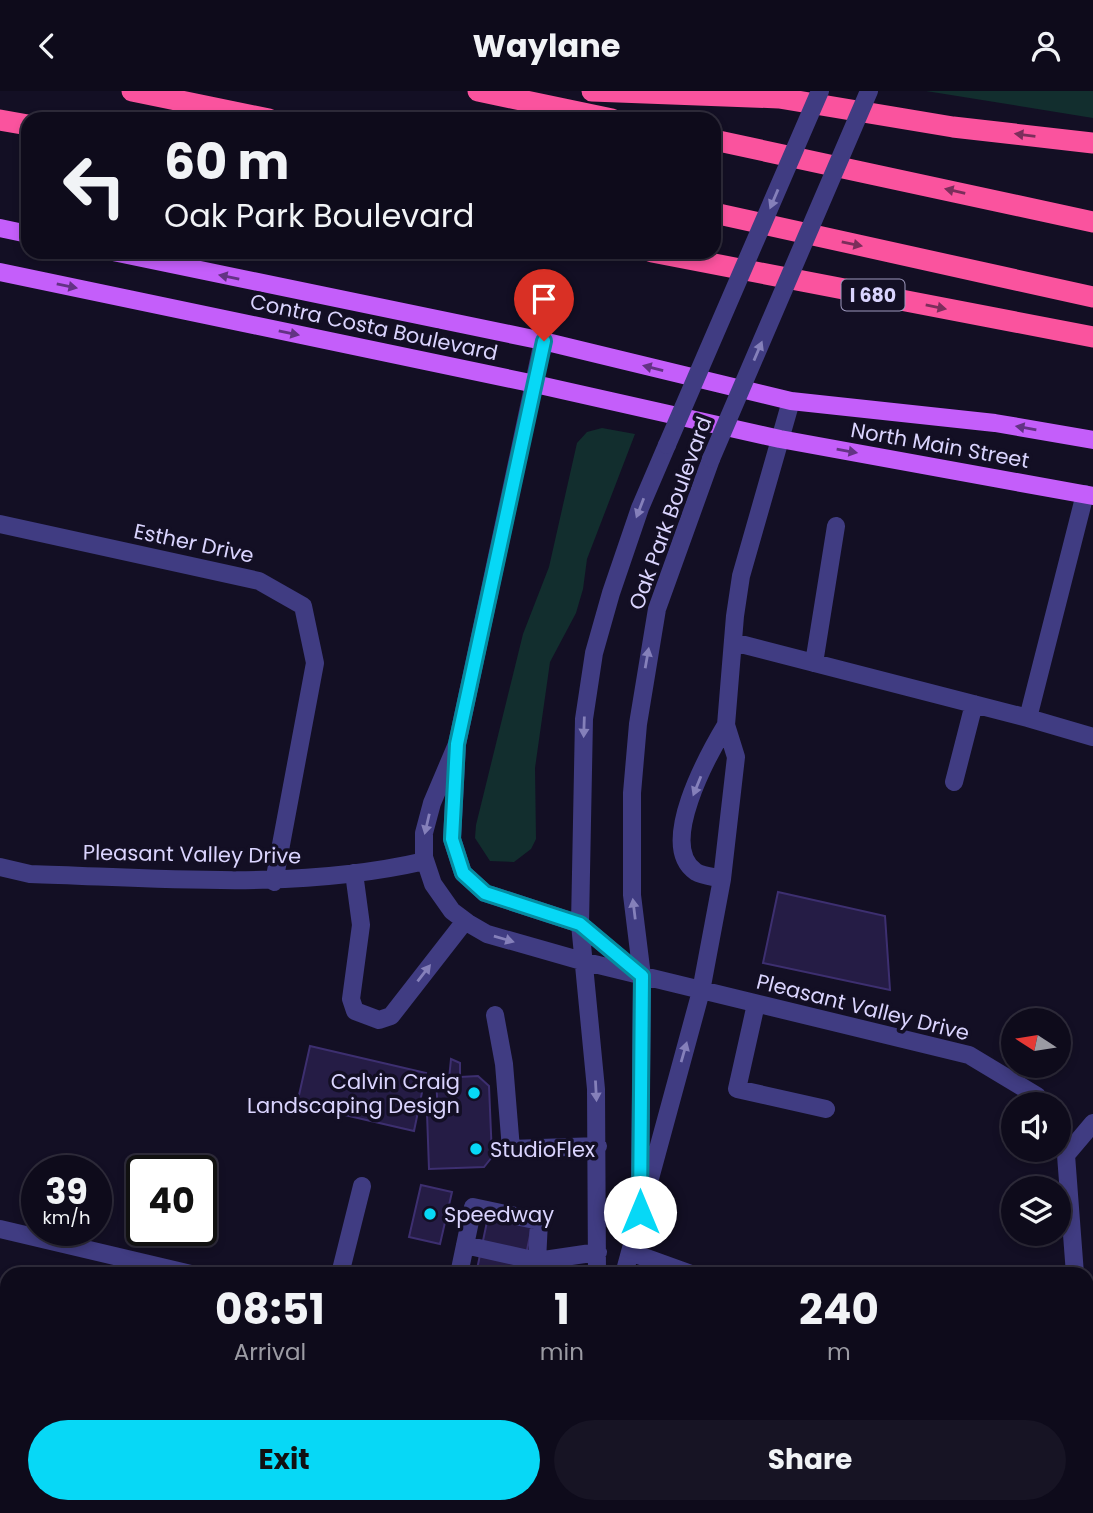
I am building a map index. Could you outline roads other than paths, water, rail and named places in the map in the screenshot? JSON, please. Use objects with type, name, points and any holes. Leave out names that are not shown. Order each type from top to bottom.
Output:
[{"type":"highway","points":[[132,91],[235,112]]},
{"type":"highway","points":[[478,91],[578,112]]},
{"type":"highway","points":[[592,91],[779,98],[953,127],[1093,143]]},
{"type":"highway","points":[[0,120],[21,124]]},
{"type":"highway","points":[[721,142],[1093,222]]},
{"type":"highway","name":"I 680","points":[[721,215],[1093,297]]},
{"type":"highway","name":"I 680","points":[[688,259],[1093,337]]},
{"type":"main road","points":[[0,228],[21,232]]},
{"type":"main road","name":"Contra Costa Boulevard","points":[[147,259],[544,341],[790,401]]},
{"type":"main road","name":"Contra Costa Boulevard","points":[[0,272],[535,384],[780,439]]},
{"type":"main road","name":"North Main Street","points":[[790,401],[995,423],[1093,440]]},
{"type":"main road","name":"North Main Street","points":[[780,439],[1089,495]]},
{"type":"street","name":"Oak Park Boulevard","points":[[597,1267],[596,1089],[580,924],[584,719],[594,653],[640,508],[820,91]]},
{"type":"street","name":"Oak Park Boulevard","points":[[640,1212],[642,976],[632,895],[632,793],[646,660],[657,608],[711,459],[869,91]]},
{"type":"street","points":[[544,341],[457,744],[452,839],[463,873],[485,893],[580,924],[642,976]]},
{"type":"street","name":"Oak Park Boulevard","points":[[626,1267],[701,991],[722,879],[736,757],[726,725],[741,576],[790,401]]},
{"type":"street","points":[[1028,718],[1089,495]]},
{"type":"street","name":"Esther Drive","points":[[0,524],[259,581],[303,606],[315,663],[274,882]]},
{"type":"street","points":[[814,663],[836,526]]},
{"type":"street","points":[[733,642],[1093,737]]},
{"type":"street","points":[[954,782],[974,704]]},
{"type":"street","name":"Oak Park Boulevard","points":[[722,879],[697,873],[685,860],[680,844],[681,827],[712,749],[726,725]]},
{"type":"street","points":[[457,744],[432,803],[424,833],[425,861],[433,884],[452,911],[487,934],[701,991]]},
{"type":"street","name":"Pleasant Valley Drive","points":[[0,867],[30,874],[274,882],[354,873],[425,861]]},
{"type":"street","points":[[354,873],[361,925],[351,999],[355,1011],[379,1020],[391,1016],[465,921]]},
{"type":"street","name":"Pleasant Valley Drive","points":[[701,991],[969,1055],[1030,1092]]},
{"type":"street","points":[[756,1005],[737,1089],[825,1109]]},
{"type":"street","points":[[495,1015],[504,1064],[511,1149],[598,1146]]},
{"type":"street","points":[[1071,1140],[1093,1123]]},
{"type":"street","points":[[1064,1162],[1074,1267]]},
{"type":"street","points":[[342,1267],[362,1186]]},
{"type":"street","points":[[460,1267],[473,1207],[538,1221],[535,1267]]},
{"type":"street","points":[[0,1229],[161,1267]]},
{"type":"street","points":[[465,1245],[532,1267]]},
{"type":"street","points":[[539,1267],[598,1252]]},
{"type":"street","points":[[630,1252],[672,1267]]},
{"type":"place","name":"Calvin Craig Landscaping Design","points":[[474,1093]]},
{"type":"place","name":"StudioFlex","points":[[476,1149]]},
{"type":"place","name":"Speedway","points":[[430,1214]]}]
